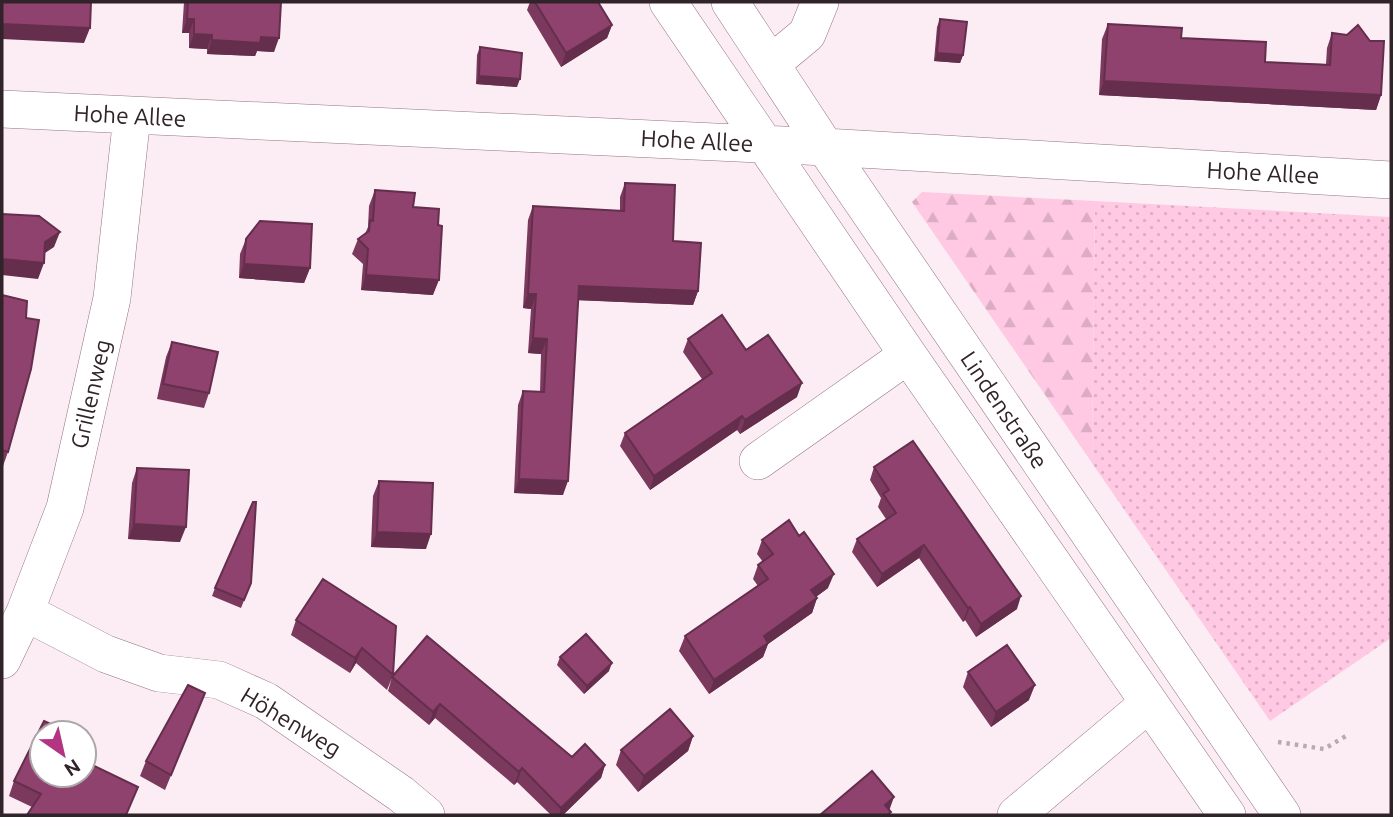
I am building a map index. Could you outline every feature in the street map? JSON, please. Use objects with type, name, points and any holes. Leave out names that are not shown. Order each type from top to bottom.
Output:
[{"type":"street","name":"Lindenstraße","points":[[668,2],[908,355],[1227,815]]},
{"type":"street","name":"Lindenstraße","points":[[730,2],[825,147],[1282,815]]},
{"type":"street","points":[[772,63],[807,34],[820,2]]},
{"type":"street","name":"Hohe Allee","points":[[2,109],[825,147],[1391,180]]},
{"type":"street","name":"Grillenweg","points":[[2,660],[26,612],[65,508],[113,298],[132,116]]},
{"type":"street","points":[[758,461],[908,355]]},
{"type":"street","name":"Höhenweg","points":[[26,612],[106,654],[159,673],[219,680],[266,701],[401,794],[426,815]]},
{"type":"street","points":[[1124,669],[1162,641]]},
{"type":"street","points":[[1016,815],[1148,704]]},
{"type":"path","points":[[1278,742],[1324,748],[1346,736]]},
{"type":"green space","points":[[922,192],[1095,201],[1092,463],[912,202]]},
{"type":"green space","points":[[1095,201],[1391,217],[1391,638],[1270,721],[1092,463]]},
{"type":"building","points":[[2,2],[91,2],[90,28],[2,24]]},
{"type":"building","points":[[188,2],[281,2],[279,38],[261,37],[260,43],[212,40],[212,35],[194,34],[194,19],[187,19]]},
{"type":"building","points":[[535,2],[598,2],[612,25],[566,53]]},
{"type":"building","points":[[940,19],[967,22],[963,55],[937,53]]},
{"type":"building","points":[[1108,24],[1182,28],[1181,38],[1266,42],[1265,62],[1330,65],[1332,33],[1347,35],[1358,25],[1370,41],[1384,41],[1381,95],[1104,81]]},
{"type":"building","points":[[480,47],[522,53],[520,79],[479,76]]},
{"type":"building","points":[[625,183],[675,185],[673,241],[701,243],[698,291],[579,286],[568,481],[519,479],[523,391],[544,392],[547,339],[533,338],[536,294],[528,294],[533,206],[624,211]]},
{"type":"building","points":[[375,190],[415,193],[413,207],[439,209],[438,225],[442,226],[439,280],[366,275],[368,249],[358,239],[369,231],[370,220],[373,221]]},
{"type":"building","points":[[2,214],[39,216],[60,232],[45,242],[44,263],[2,259]]},
{"type":"building","points":[[260,221],[312,224],[310,268],[244,264],[246,239]]},
{"type":"building","points":[[2,295],[27,301],[26,318],[39,320],[31,369],[8,452],[2,450]]},
{"type":"building","points":[[722,315],[746,350],[768,335],[802,383],[745,420],[742,416],[654,476],[625,433],[712,373],[688,339]]},
{"type":"building","points":[[172,342],[218,352],[209,393],[163,384]]},
{"type":"building","points":[[913,441],[1021,596],[981,624],[924,545],[882,574],[857,539],[896,513],[883,494],[889,490],[874,467]]},
{"type":"building","points":[[137,468],[189,470],[186,527],[134,524]]},
{"type":"building","points":[[379,481],[433,483],[431,534],[377,532]]},
{"type":"building","points":[[253,502],[256,502],[251,583],[244,600],[215,588]]},
{"type":"building","points":[[789,520],[799,536],[804,532],[834,574],[811,590],[817,598],[764,636],[768,643],[714,680],[685,636],[768,579],[758,565],[773,554],[762,540]]},
{"type":"building","points":[[323,579],[396,626],[393,675],[362,648],[355,658],[296,620]]},
{"type":"building","points":[[586,634],[612,663],[587,686],[560,657]]},
{"type":"building","points":[[427,636],[572,757],[585,744],[605,765],[561,808],[522,768],[519,772],[440,704],[433,712],[392,677]]},
{"type":"building","points":[[1007,645],[1035,685],[996,712],[968,672]]},
{"type":"building","points":[[188,685],[205,693],[171,775],[146,761]]},
{"type":"building","points":[[670,709],[693,736],[644,776],[621,750]]},
{"type":"building","points":[[28,753],[28,788],[14,781]]},
{"type":"building","points":[[98,768],[138,787],[126,815],[27,815],[41,794],[31,789],[98,789]]},
{"type":"building","points":[[872,771],[894,797],[885,805],[891,812],[887,815],[820,815]]}]
